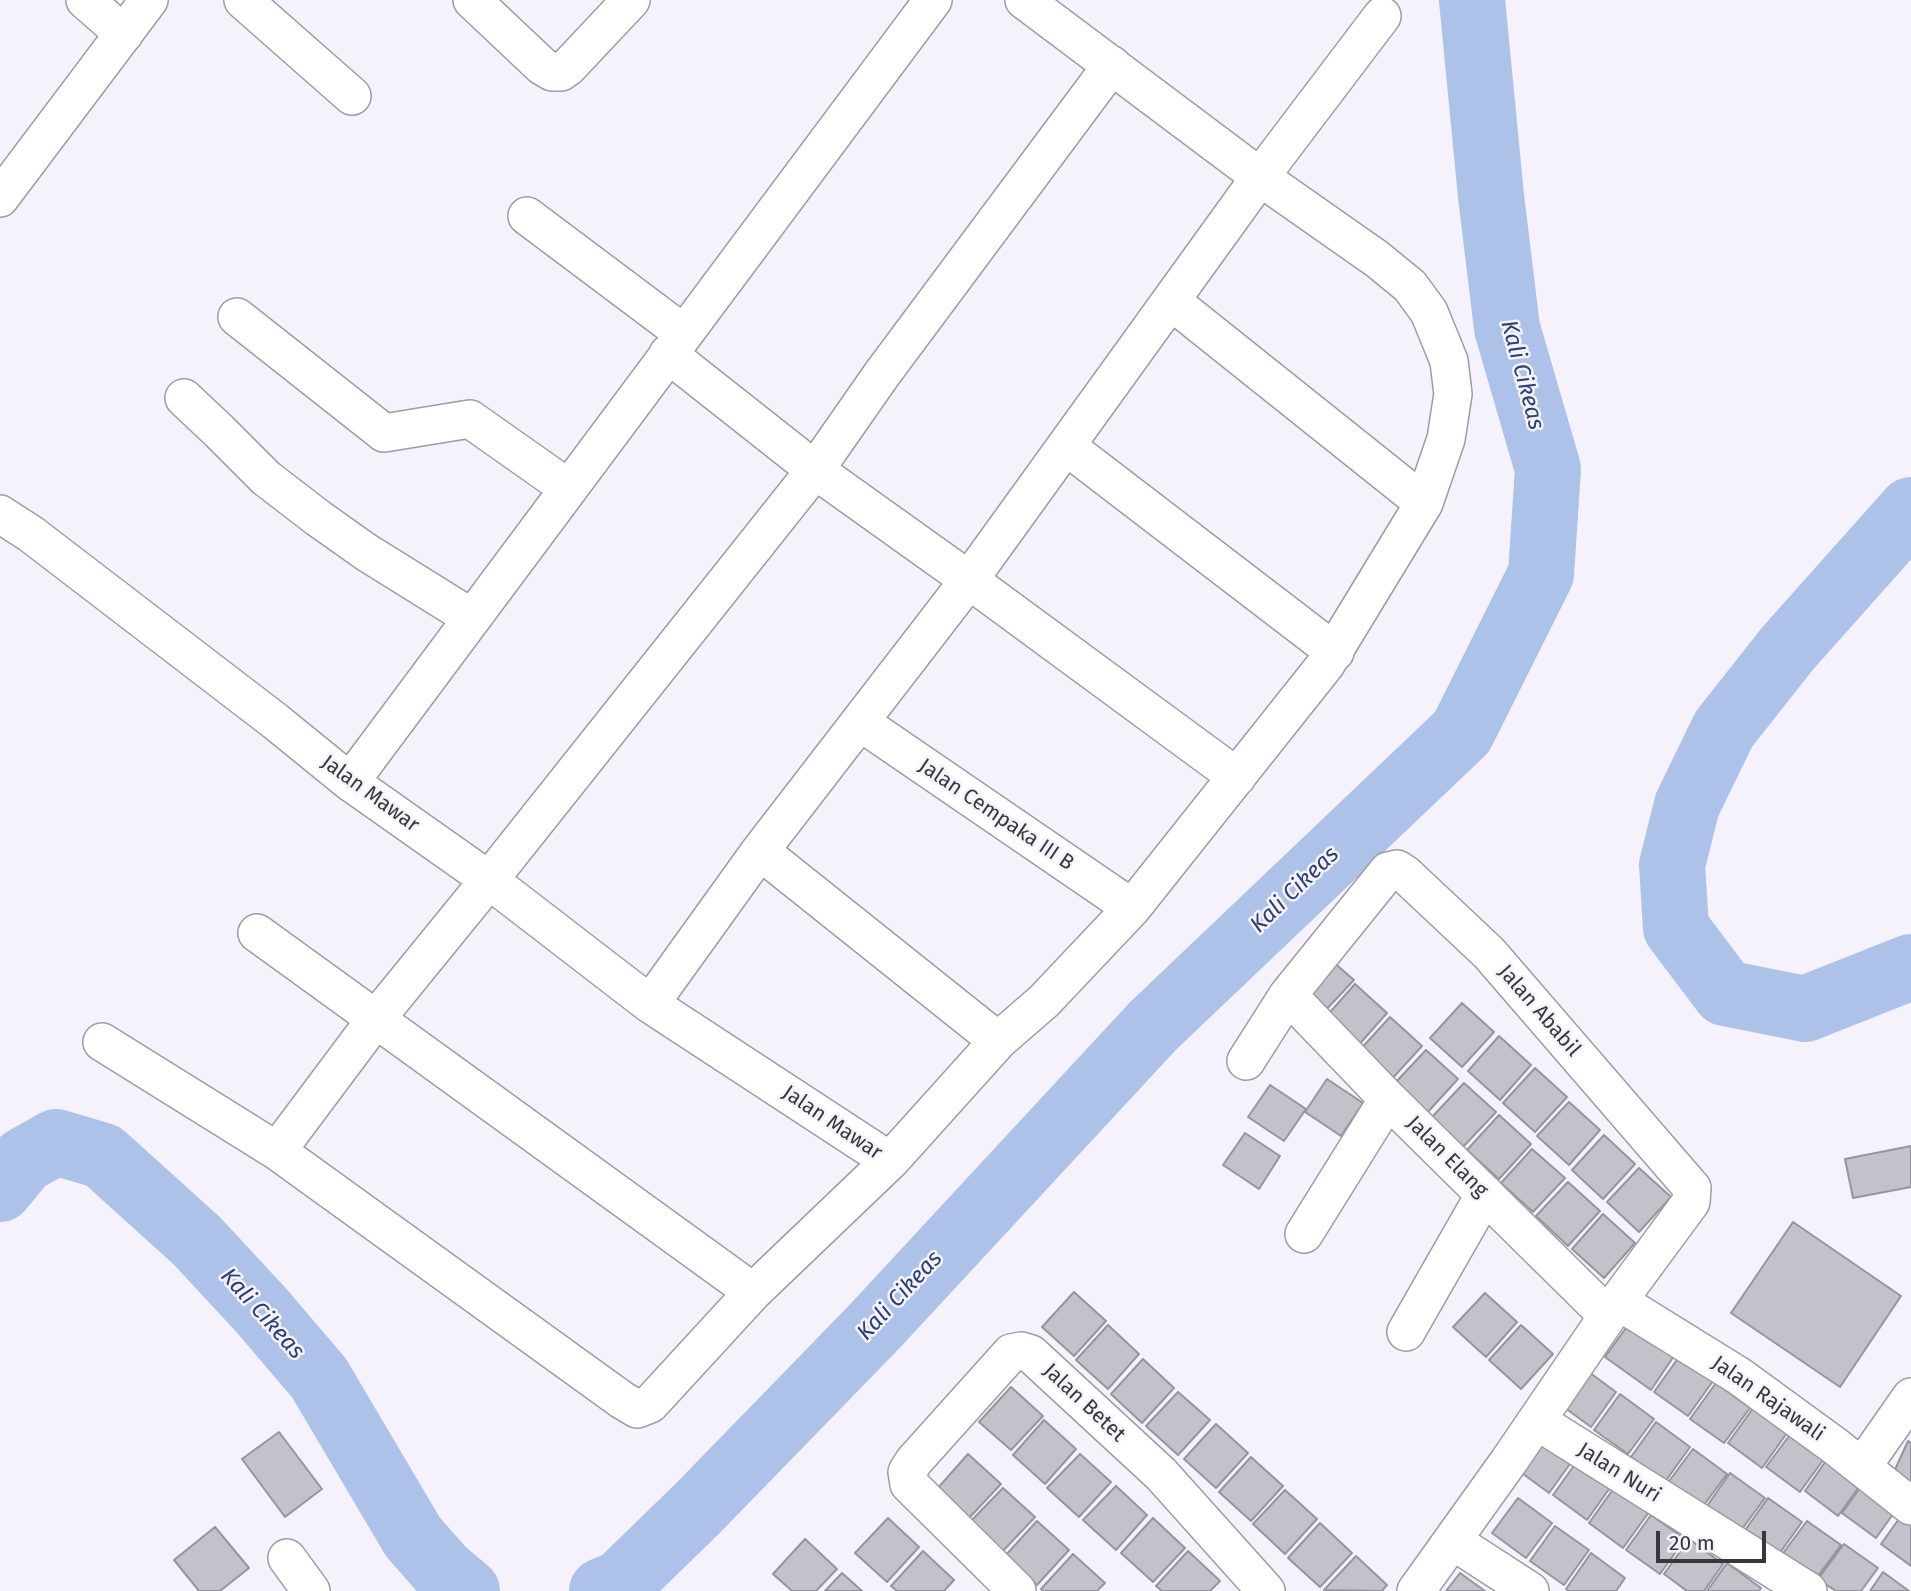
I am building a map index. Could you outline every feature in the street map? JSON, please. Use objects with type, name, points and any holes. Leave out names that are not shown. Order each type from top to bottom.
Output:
[{"type":"street","points":[[85,0],[124,34]]},
{"type":"street","points":[[0,198],[149,0]]},
{"type":"street","points":[[243,0],[352,96]]},
{"type":"street","points":[[472,0],[541,66],[552,72],[561,72],[568,66],[631,0]]},
{"type":"street","points":[[351,782],[933,0]]},
{"type":"street","points":[[890,1161],[998,1041],[1044,1001],[1132,908],[1335,652],[1424,503],[1446,439],[1453,394],[1449,361],[1429,312],[1410,286],[1024,0]]},
{"type":"street","points":[[650,1004],[760,851],[970,580],[1260,177],[1382,16]]},
{"type":"street","points":[[277,1151],[375,1020],[815,470],[882,374],[1112,65]]},
{"type":"street","points":[[527,216],[676,343],[815,470],[970,580],[1237,777]]},
{"type":"street","points":[[1171,301],[1424,503]]},
{"type":"street","points":[[237,317],[384,433],[470,419],[568,488]]},
{"type":"street","points":[[184,398],[266,478],[318,518],[366,552],[472,618]]},
{"type":"street","points":[[1066,446],[1335,652]]},
{"type":"street","name":"Jalan Mawar","points":[[0,514],[31,534],[351,782],[489,880],[650,1004],[890,1161],[753,1292],[650,1404],[637,1409],[622,1401],[277,1151],[102,1042]]},
{"type":"street","name":"Jalan Cempaka III B","points":[[860,722],[1132,908]]},
{"type":"street","points":[[760,851],[998,1041]]},
{"type":"street","name":"Jalan Ababil","points":[[1288,995],[1388,871],[1397,869],[1489,953],[1692,1188],[1691,1202],[1613,1308]]},
{"type":"street","points":[[257,933],[753,1292]]},
{"type":"street","points":[[1246,1060],[1288,995]]},
{"type":"street","name":"Jalan Elang","points":[[1288,995],[1485,1194],[1613,1308]]},
{"type":"street","points":[[1304,1234],[1388,1099]]},
{"type":"street","points":[[1406,1332],[1485,1194]]},
{"type":"street","points":[[1416,1591],[1537,1421],[1613,1308]]},
{"type":"street","name":"Jalan Rajawali","points":[[1613,1308],[1739,1376],[1911,1506]]},
{"type":"street","name":"Jalan Betet","points":[[1017,1591],[908,1483],[907,1472],[1011,1353],[1021,1351],[1031,1354],[1161,1474],[1266,1591]]},
{"type":"street","points":[[1862,1467],[1911,1397]]},
{"type":"street","name":"Jalan Nuri","points":[[1537,1421],[1808,1591]]},
{"type":"street","points":[[1453,1541],[1530,1591]]},
{"type":"street","points":[[287,1558],[311,1591]]},
{"type":"building","points":[[1324,954],[1354,980],[1322,1014],[1296,990]]},
{"type":"building","points":[[1355,984],[1387,1013],[1356,1048],[1324,1019]]},
{"type":"building","points":[[1462,1003],[1494,1032],[1462,1067],[1430,1038]]},
{"type":"building","points":[[1390,1017],[1422,1046],[1390,1081],[1358,1052]]},
{"type":"building","points":[[1499,1036],[1531,1065],[1500,1100],[1468,1071]]},
{"type":"building","points":[[1426,1050],[1458,1079],[1426,1114],[1394,1084]]},
{"type":"building","points":[[1535,1068],[1567,1097],[1535,1132],[1503,1103]]},
{"type":"building","points":[[1327,1079],[1363,1103],[1341,1136],[1305,1112]]},
{"type":"building","points":[[1464,1083],[1496,1112],[1463,1147],[1432,1117]]},
{"type":"building","points":[[1270,1085],[1306,1109],[1284,1141],[1248,1117]]},
{"type":"building","points":[[1569,1102],[1600,1130],[1569,1165],[1537,1136]]},
{"type":"building","points":[[1499,1115],[1531,1144],[1499,1179],[1467,1150]]},
{"type":"building","points":[[1245,1133],[1280,1156],[1259,1189],[1223,1165]]},
{"type":"building","points":[[1604,1135],[1635,1164],[1603,1199],[1572,1170]]},
{"type":"building","points":[[1911,1146],[1911,1187],[1853,1198],[1845,1159]]},
{"type":"building","points":[[1532,1149],[1565,1178],[1533,1212],[1501,1183]]},
{"type":"building","points":[[1639,1168],[1671,1197],[1639,1232],[1607,1202]]},
{"type":"building","points":[[1568,1182],[1600,1211],[1568,1246],[1536,1216]]},
{"type":"building","points":[[1603,1214],[1635,1243],[1604,1278],[1572,1249]]},
{"type":"building","points":[[1793,1222],[1901,1296],[1840,1387],[1731,1313]]},
{"type":"building","points":[[1074,1292],[1106,1321],[1074,1356],[1042,1327]]},
{"type":"building","points":[[1485,1293],[1517,1322],[1486,1357],[1453,1327]]},
{"type":"building","points":[[1631,1321],[1676,1353],[1651,1390],[1605,1357]]},
{"type":"building","points":[[1108,1325],[1139,1354],[1108,1389],[1076,1360]]},
{"type":"building","points":[[1521,1325],[1553,1354],[1521,1389],[1489,1360]]},
{"type":"building","points":[[1679,1357],[1713,1381],[1688,1416],[1654,1392]]},
{"type":"building","points":[[1143,1359],[1174,1388],[1142,1423],[1111,1394]]},
{"type":"building","points":[[1582,1367],[1616,1392],[1591,1427],[1557,1402]]},
{"type":"building","points":[[1716,1383],[1750,1408],[1724,1443],[1690,1419]]},
{"type":"building","points":[[1011,1387],[1043,1416],[1011,1450],[979,1422]]},
{"type":"building","points":[[1178,1392],[1210,1420],[1178,1455],[1146,1426]]},
{"type":"building","points":[[1620,1394],[1654,1419],[1628,1454],[1594,1430]]},
{"type":"building","points":[[1754,1407],[1787,1433],[1762,1468],[1728,1443]]},
{"type":"building","points":[[1044,1420],[1076,1449],[1045,1484],[1013,1455]]},
{"type":"building","points":[[1656,1422],[1690,1447],[1665,1482],[1631,1457]]},
{"type":"building","points":[[1216,1424],[1248,1453],[1216,1488],[1184,1459]]},
{"type":"building","points":[[279,1432],[322,1489],[285,1517],[242,1459]]},
{"type":"building","points":[[1792,1432],[1826,1456],[1800,1492],[1766,1467]]},
{"type":"building","points":[[1541,1433],[1575,1457],[1549,1493],[1515,1468]]},
{"type":"building","points":[[1908,1441],[1911,1443],[1911,1482],[1893,1474]]},
{"type":"building","points":[[1693,1449],[1727,1474],[1701,1509],[1667,1484]]},
{"type":"building","points":[[968,1454],[1001,1484],[969,1518],[937,1489]]},
{"type":"building","points":[[1080,1454],[1111,1482],[1079,1517],[1047,1488]]},
{"type":"building","points":[[1830,1455],[1864,1480],[1838,1516],[1805,1491]]},
{"type":"building","points":[[1251,1457],[1283,1486],[1251,1521],[1219,1492]]},
{"type":"building","points":[[1578,1460],[1612,1485],[1587,1520],[1553,1495]]},
{"type":"building","points":[[1730,1473],[1765,1498],[1739,1533],[1705,1509]]},
{"type":"building","points":[[1867,1478],[1901,1503],[1876,1538],[1842,1513]]},
{"type":"building","points":[[1116,1486],[1147,1515],[1116,1550],[1083,1520]]},
{"type":"building","points":[[1003,1488],[1035,1517],[1002,1552],[970,1522]]},
{"type":"building","points":[[1614,1488],[1649,1512],[1623,1548],[1589,1523]]},
{"type":"building","points":[[1285,1490],[1317,1519],[1285,1554],[1253,1524]]},
{"type":"building","points":[[1518,1498],[1552,1523],[1526,1558],[1492,1533]]},
{"type":"building","points":[[1768,1498],[1802,1522],[1777,1557],[1743,1533]]},
{"type":"building","points":[[1906,1509],[1911,1512],[1911,1566],[1881,1544]]},
{"type":"building","points":[[1651,1515],[1685,1539],[1660,1574],[1626,1550]]},
{"type":"building","points":[[888,1518],[919,1547],[887,1582],[855,1553]]},
{"type":"building","points":[[1153,1518],[1185,1548],[1153,1582],[1121,1553]]},
{"type":"building","points":[[1037,1521],[1069,1550],[1037,1585],[1005,1556]]},
{"type":"building","points":[[1807,1521],[1841,1545],[1815,1580],[1781,1556]]},
{"type":"building","points":[[1320,1523],[1352,1553],[1320,1587],[1288,1558]]},
{"type":"building","points":[[1555,1526],[1589,1550],[1564,1585],[1530,1561]]},
{"type":"building","points":[[215,1527],[249,1568],[220,1591],[199,1591],[174,1560]]},
{"type":"building","points":[[805,1539],[837,1569],[816,1591],[792,1591],[773,1574]]},
{"type":"building","points":[[1689,1539],[1723,1564],[1704,1591],[1687,1591],[1664,1574]]},
{"type":"building","points":[[1844,1544],[1878,1568],[1861,1591],[1836,1591],[1818,1579]]},
{"type":"building","points":[[923,1551],[954,1580],[944,1591],[897,1591],[891,1586]]},
{"type":"building","points":[[1188,1551],[1220,1581],[1210,1591],[1162,1591],[1156,1586]]},
{"type":"building","points":[[1591,1553],[1625,1578],[1616,1591],[1566,1589]]},
{"type":"building","points":[[1073,1554],[1105,1583],[1097,1591],[1043,1591],[1041,1589]]},
{"type":"building","points":[[1356,1556],[1387,1585],[1382,1591],[1324,1590]]},
{"type":"building","points":[[1727,1563],[1761,1588],[1759,1591],[1707,1591]]},
{"type":"building","points":[[1883,1572],[1909,1591],[1870,1591]]},
{"type":"building","points":[[842,1573],[862,1591],[825,1591]]},
{"type":"building","points":[[1460,1573],[1485,1591],[1446,1591]]},
{"type":"waterway","name":"Kali Cikeas","points":[[602,1591],[621,1583],[697,1509],[875,1326],[1153,1026],[1462,732],[1541,574],[1548,469],[1507,328],[1472,0]]},
{"type":"waterway","name":"Kali Cikeas","points":[[1911,510],[1788,648],[1724,729],[1687,805],[1672,865],[1676,928],[1725,993],[1805,1009],[1911,967]]},
{"type":"waterway","name":"Kali Cikeas","points":[[0,1189],[24,1160],[56,1142],[103,1156],[197,1241],[319,1378],[413,1537],[443,1571],[467,1591]]}]
